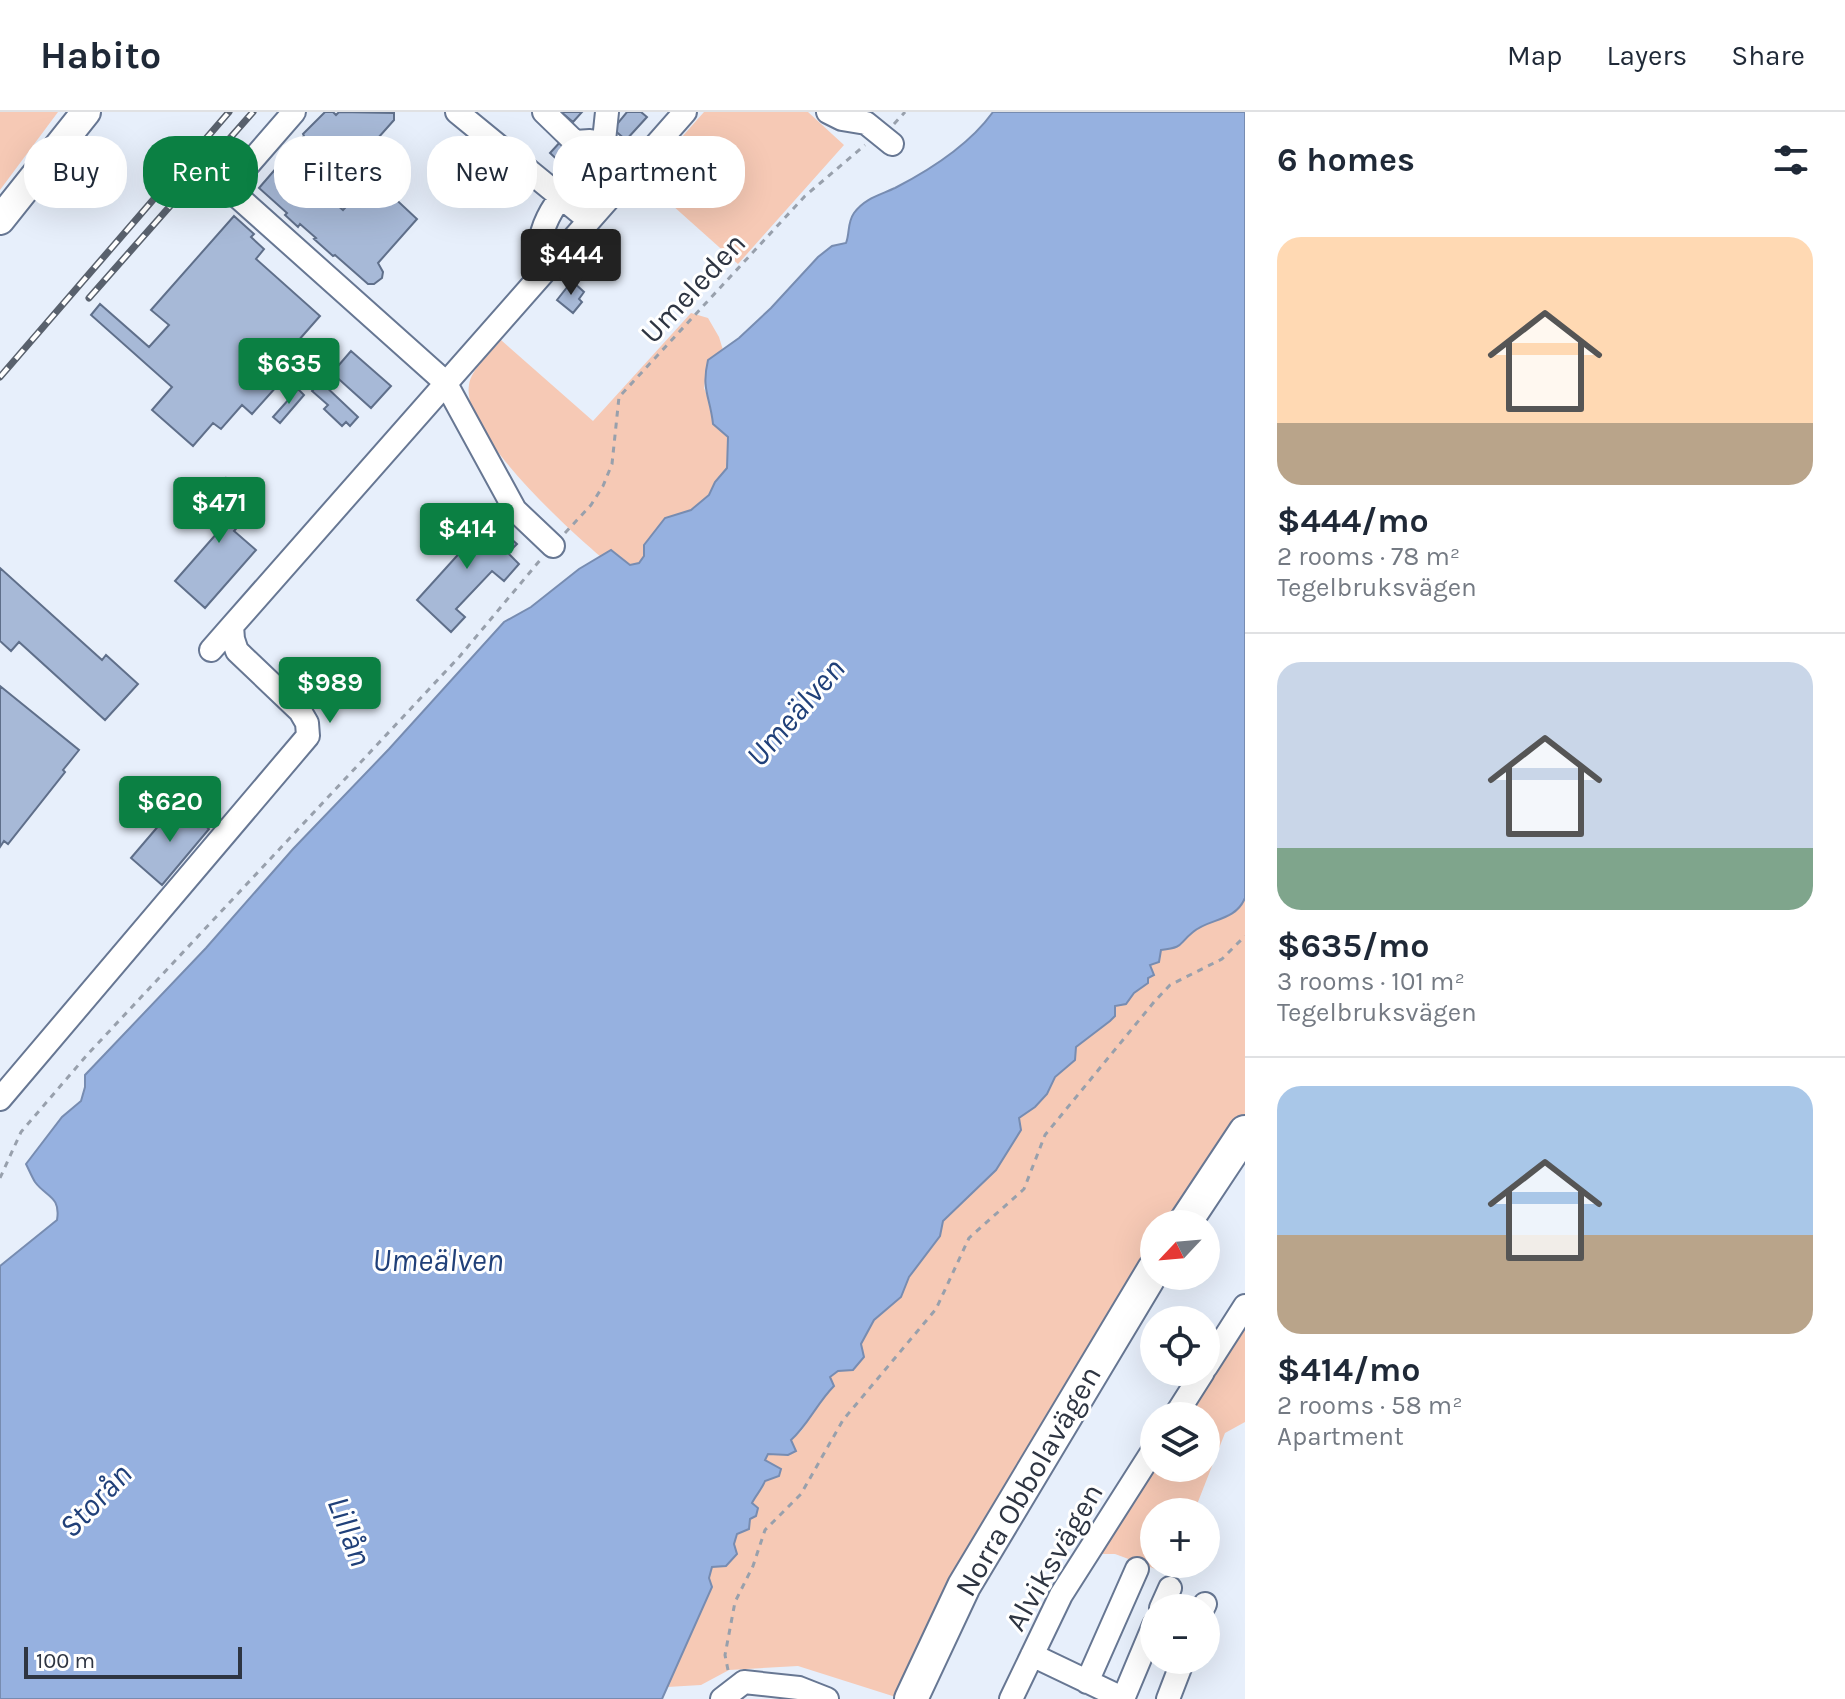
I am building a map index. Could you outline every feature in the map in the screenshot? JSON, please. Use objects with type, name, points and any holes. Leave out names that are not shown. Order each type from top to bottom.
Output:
[{"type":"highway","points":[[1193,1210],[1244,1135]]},
{"type":"highway","name":"Norra Obbolavägen","points":[[911,1699],[964,1586],[1141,1290]]},
{"type":"main road","points":[[0,220],[86,112]]},
{"type":"street","points":[[294,112],[228,188],[445,382],[515,510],[553,546]]},
{"type":"street","points":[[457,112],[553,190]]},
{"type":"street","points":[[544,112],[569,136]]},
{"type":"street","points":[[604,136],[607,112]]},
{"type":"street","points":[[664,136],[685,112]]},
{"type":"street","points":[[828,112],[842,119],[866,123],[886,139]]},
{"type":"street","points":[[543,273],[539,260],[546,216],[553,207]]},
{"type":"street","points":[[574,208],[589,220]]},
{"type":"street","points":[[211,650],[600,208]]},
{"type":"street","points":[[0,1099],[308,736],[307,723],[300,711],[237,651],[232,626]]},
{"type":"street","points":[[1220,1345],[1245,1306]]},
{"type":"street","name":"Alviksvägen","points":[[1011,1699],[1061,1595],[1140,1471]]},
{"type":"street","points":[[1087,1682],[1137,1569]]},
{"type":"street","points":[[1032,1655],[1124,1699],[1140,1660]]},
{"type":"street","points":[[1168,1699],[1178,1674]]},
{"type":"street","points":[[725,1696],[744,1682],[799,1688],[827,1699]]},
{"type":"path","name":"Umeleden","points":[[553,546],[591,505],[603,486],[612,464],[619,397],[805,196],[886,139],[905,112]]},
{"type":"path","points":[[0,1178],[21,1132],[87,1055],[460,656],[553,546]]},
{"type":"path","points":[[725,1696],[725,1655],[735,1602],[753,1566],[765,1530],[801,1494],[843,1420],[936,1309],[969,1238],[1024,1189],[1045,1135],[1170,985],[1222,959],[1245,936]]},
{"type":"shaded area","points":[[0,112],[58,112],[40,136],[24,136],[24,158],[0,190]]},
{"type":"shaded area","points":[[704,112],[808,112],[844,145],[738,264],[675,208],[745,208],[745,136],[683,136]]},
{"type":"shaded area","points":[[691,313],[708,318],[723,350],[708,360],[704,388],[713,424],[728,437],[727,468],[709,495],[691,510],[665,518],[644,545],[640,563],[630,565],[612,550],[601,557],[542,502],[498,452],[481,428],[471,405],[471,379],[477,367],[501,340],[593,421]]},
{"type":"shaded area","points":[[1245,898],[1245,1132],[1193,1210],[1140,1210],[1142,1290],[902,1699],[798,1666],[729,1670],[701,1685],[667,1687],[712,1587],[709,1578],[712,1567],[737,1554],[733,1544],[756,1495],[762,1489],[770,1465],[765,1460],[768,1453],[788,1455],[791,1441],[834,1386],[830,1377],[838,1371],[853,1370],[864,1357],[861,1344],[874,1320],[901,1297],[909,1277],[940,1236],[943,1221],[996,1170],[1021,1130],[1019,1118],[1035,1107],[1047,1094],[1055,1077],[1075,1060],[1075,1047],[1110,1021],[1115,1006],[1126,1004],[1141,989],[1150,975],[1150,965],[1161,950],[1178,947],[1199,928],[1228,916],[1241,906]]},
{"type":"shaded area","points":[[1245,1306],[1245,1422],[1225,1433],[1220,1446],[1220,1402],[1184,1402],[1194,1386],[1220,1386],[1220,1345]]},
{"type":"shaded area","points":[[1143,1482],[1206,1482],[1199,1498],[1140,1498],[1140,1563],[1115,1554],[1086,1554]]},
{"type":"water","name":"Umeälven","points":[[993,112],[1245,112],[1245,898],[1241,906],[1228,916],[1199,928],[1177,946],[1161,950],[1159,962],[1150,965],[1154,975],[1148,978],[1148,983],[1134,993],[1126,1004],[1115,1006],[1115,1016],[1076,1047],[1075,1060],[1055,1077],[1047,1094],[1035,1107],[1019,1118],[1021,1130],[996,1170],[943,1221],[940,1236],[909,1277],[901,1297],[874,1320],[861,1344],[864,1357],[853,1370],[838,1371],[830,1377],[834,1386],[791,1440],[796,1451],[788,1455],[768,1454],[765,1460],[781,1469],[779,1476],[765,1481],[752,1503],[758,1508],[756,1516],[750,1519],[749,1529],[737,1534],[734,1544],[737,1554],[726,1566],[712,1567],[709,1578],[712,1587],[662,1699],[0,1699],[0,1266],[57,1220],[58,1212],[55,1201],[35,1182],[26,1164],[62,1117],[81,1101],[85,1075],[206,948],[293,849],[504,622],[531,607],[579,569],[611,550],[630,565],[639,563],[644,556],[644,545],[665,518],[691,510],[709,495],[727,468],[728,437],[713,424],[706,386],[708,360],[739,338],[818,257],[832,246],[846,243],[849,224],[858,208],[948,155],[973,135]]},
{"type":"building","points":[[325,112],[336,115],[339,112],[394,113],[394,120],[380,136],[304,136]]},
{"type":"building","points":[[561,112],[582,112],[573,122]]},
{"type":"building","points":[[627,112],[641,112],[647,117],[630,136],[621,136],[613,129]]},
{"type":"building","points":[[274,171],[274,201],[259,188]]},
{"type":"building","points":[[281,208],[405,208],[417,219],[378,263],[383,272],[382,278],[368,284],[300,224],[298,227],[285,215],[287,213]]},
{"type":"building","points":[[234,216],[254,234],[251,237],[264,249],[256,259],[320,316],[283,358],[294,367],[252,414],[242,405],[221,429],[213,423],[193,446],[152,410],[172,387],[91,315],[100,304],[149,347],[169,325],[151,310]]},
{"type":"building","points":[[572,281],[584,292],[579,299],[582,302],[573,313],[557,300]]},
{"type":"building","points":[[351,351],[391,386],[371,408],[332,373]]},
{"type":"building","points":[[321,382],[358,417],[350,426],[346,422],[342,426],[324,409],[328,405],[312,391]]},
{"type":"building","points":[[298,389],[304,395],[280,423],[273,417]]},
{"type":"building","points":[[226,478],[257,506],[234,531],[256,550],[205,608],[175,581],[218,532],[196,512]]},
{"type":"building","points":[[459,515],[470,524],[473,522],[499,546],[508,536],[517,544],[508,553],[519,564],[504,581],[492,571],[456,609],[465,617],[451,632],[417,600],[465,547],[458,540],[454,544],[443,533]]},
{"type":"building","points":[[0,568],[102,660],[106,655],[138,684],[105,720],[19,642],[11,651],[0,641]]},
{"type":"building","points":[[0,686],[79,750],[8,844],[4,841],[0,847]]},
{"type":"building","points":[[178,803],[209,829],[162,885],[131,858]]},
{"type":"railway","points":[[0,377],[229,112]]},
{"type":"railway","points":[[89,298],[253,112]]},
{"type":"water label","name":"Storån","points":[[95,1500]]},
{"type":"water label","name":"Lillån","points":[[350,1531]]}]
